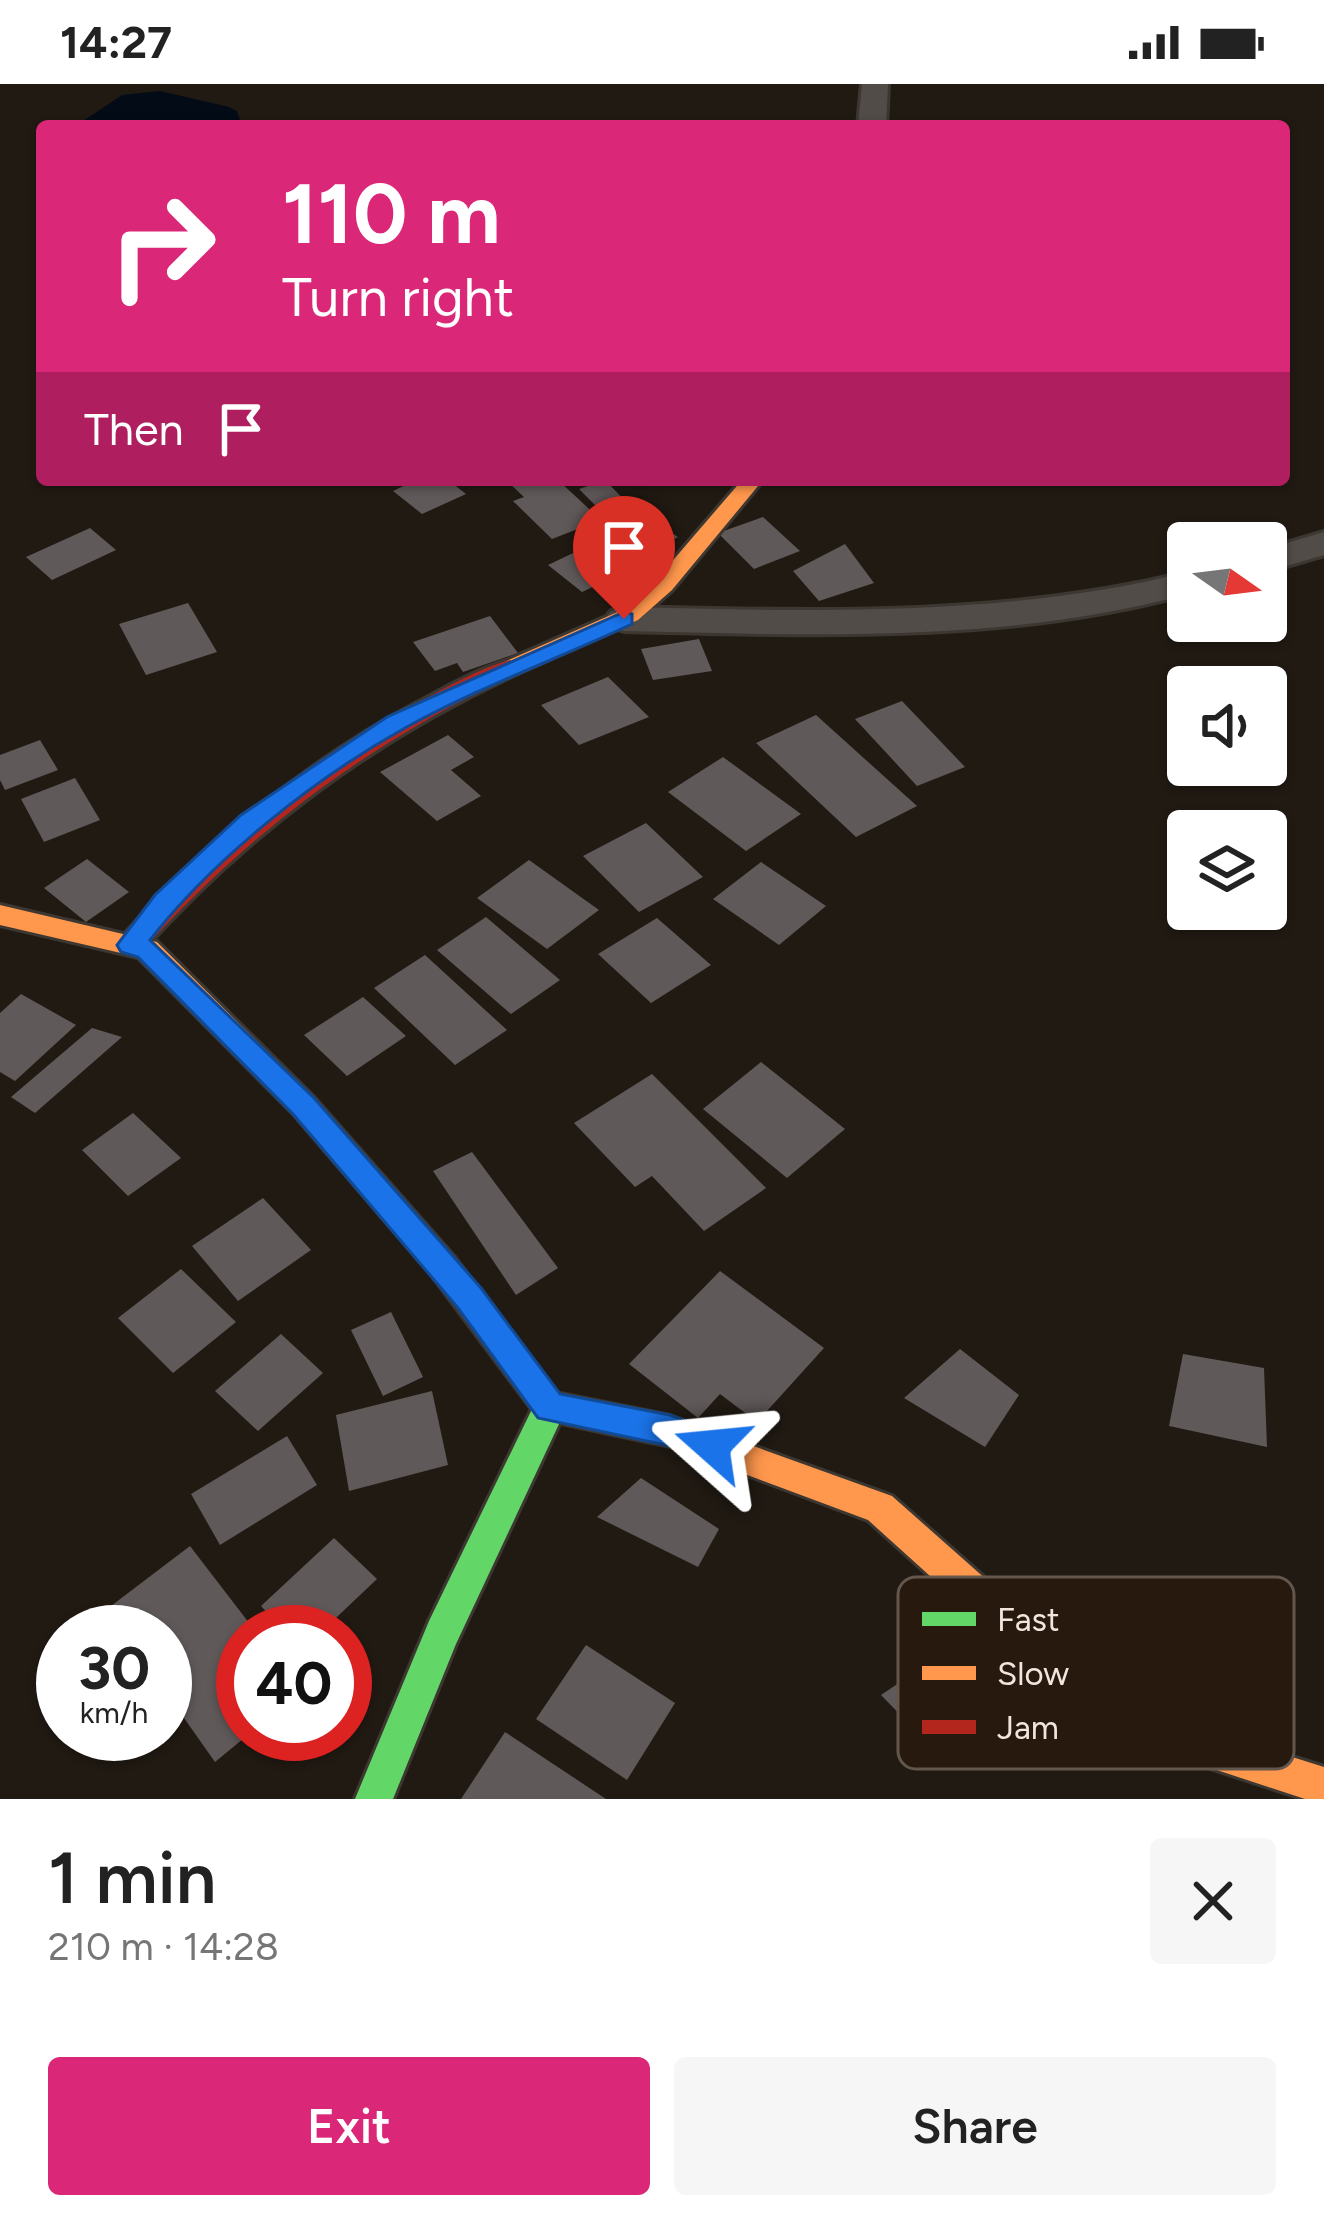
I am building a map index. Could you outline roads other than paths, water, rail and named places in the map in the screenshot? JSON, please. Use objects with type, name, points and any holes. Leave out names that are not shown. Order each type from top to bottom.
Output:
[{"type":"street","points":[[872,120],[875,84]]},
{"type":"street","points":[[131,945],[164,902],[250,821],[396,723],[624,619],[653,598],[748,486]]},
{"type":"street","points":[[1287,554],[1324,543]]},
{"type":"street","points":[[624,619],[844,623],[964,619],[1093,606],[1167,588]]},
{"type":"street","points":[[0,915],[147,949],[304,1106],[470,1298],[550,1407],[670,1431],[880,1508],[957,1577]]},
{"type":"street","points":[[374,1799],[442,1634],[550,1407]]},
{"type":"street","points":[[1271,1769],[1324,1786]]}]
